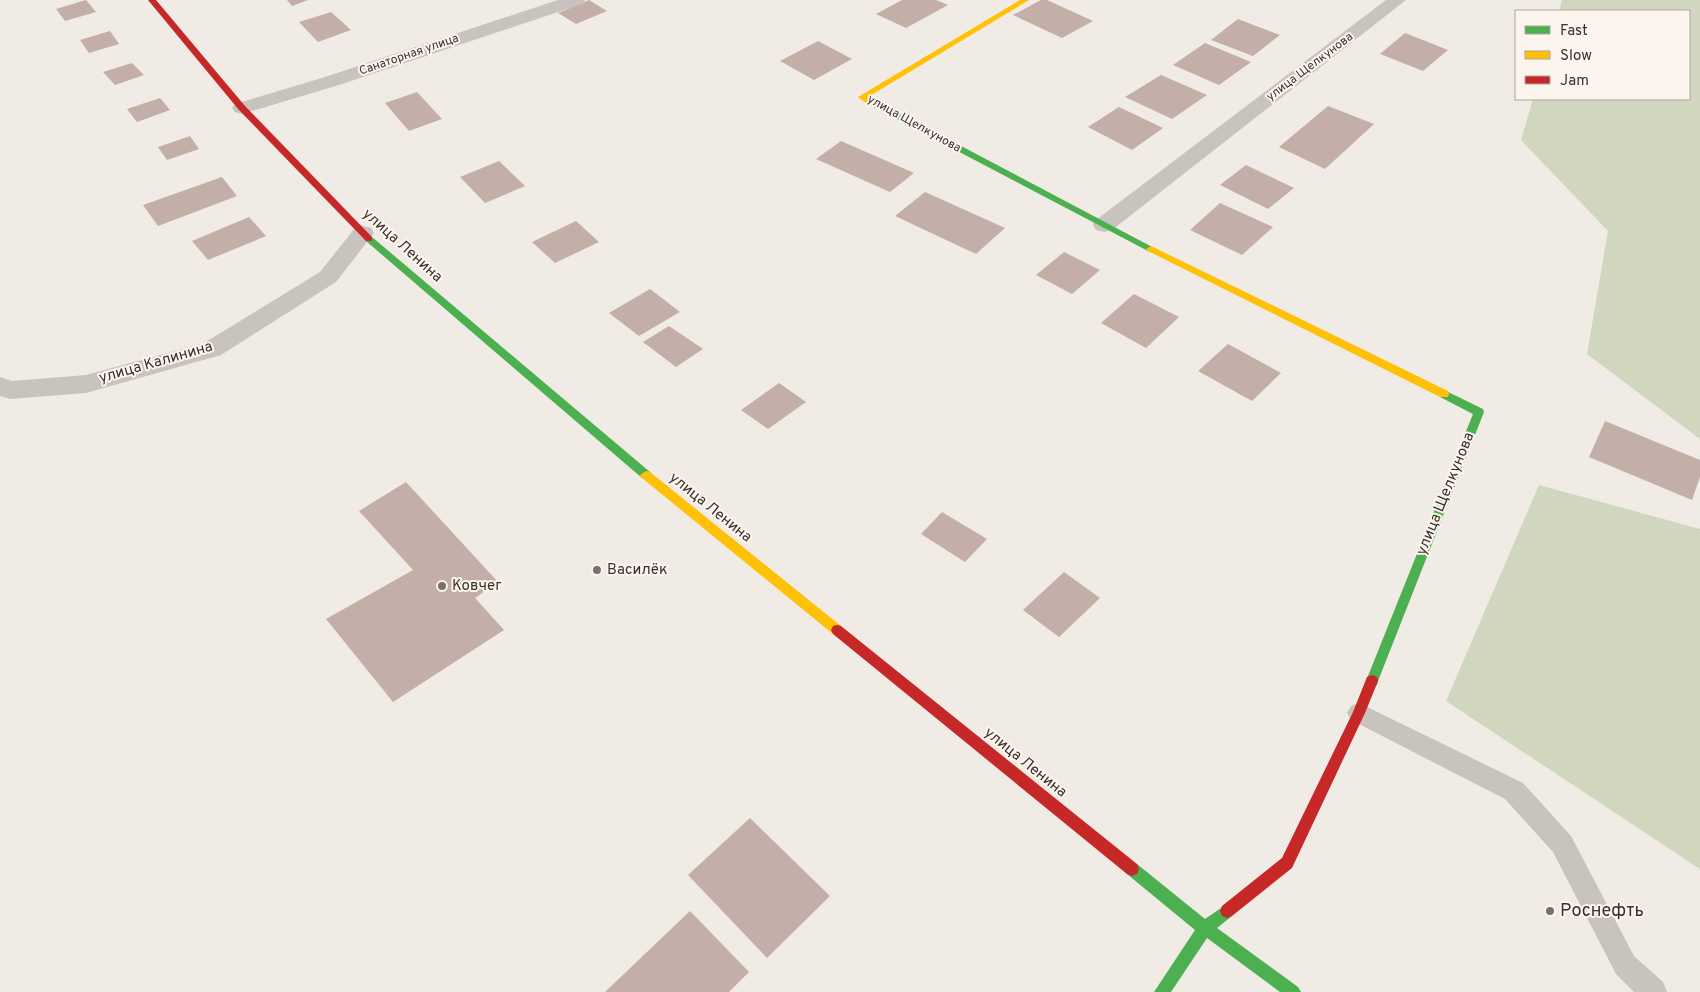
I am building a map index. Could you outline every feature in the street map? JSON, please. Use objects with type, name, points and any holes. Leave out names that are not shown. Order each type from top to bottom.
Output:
[{"type":"main road","name":"улица Ленина","points":[[152,0],[242,108],[363,233],[612,448],[1205,928],[1293,992]]},
{"type":"main road","name":"улица Щелкунова","points":[[1025,0],[862,97],[1104,225],[1479,412],[1359,712],[1287,863],[1205,928],[1162,992]]},
{"type":"street","name":"Санаторная улица","points":[[242,108],[576,0]]},
{"type":"street","name":"улица Щелкунова","points":[[1104,225],[1397,0]]},
{"type":"street","name":"улица Калинина","points":[[0,386],[10,390],[86,384],[212,349],[328,277],[363,233]]},
{"type":"lane","points":[[1359,712],[1514,790],[1562,844],[1625,965],[1653,992]]},
{"type":"green space","points":[[1562,0],[1700,0],[1700,439],[1587,354],[1608,231],[1521,140],[1533,100],[1690,100],[1690,10],[1559,10]]},
{"type":"green space","points":[[1539,485],[1700,529],[1700,869],[1446,701]]},
{"type":"building","points":[[86,0],[96,12],[65,21],[56,9]]},
{"type":"building","points":[[287,0],[308,0],[292,6]]},
{"type":"building","points":[[589,0],[607,11],[576,24],[558,13]]},
{"type":"building","points":[[902,0],[936,0],[948,5],[906,28],[876,14]]},
{"type":"building","points":[[1041,0],[1047,0],[1093,21],[1062,38],[1013,15]]},
{"type":"building","points":[[331,12],[351,30],[318,42],[299,22]]},
{"type":"building","points":[[1238,19],[1280,35],[1253,56],[1211,40]]},
{"type":"building","points":[[110,31],[119,44],[89,53],[80,40]]},
{"type":"building","points":[[1405,33],[1448,50],[1423,71],[1380,54]]},
{"type":"building","points":[[818,41],[852,59],[814,80],[780,61]]},
{"type":"building","points":[[1205,43],[1251,62],[1219,85],[1173,65]]},
{"type":"building","points":[[132,63],[144,75],[115,85],[103,72]]},
{"type":"building","points":[[1161,75],[1207,95],[1172,119],[1125,97]]},
{"type":"building","points":[[417,92],[442,119],[409,131],[385,103]]},
{"type":"building","points":[[160,98],[170,110],[137,122],[127,109]]},
{"type":"building","points":[[1328,106],[1374,124],[1325,169],[1279,147]]},
{"type":"building","points":[[1119,107],[1163,128],[1132,150],[1088,127]]},
{"type":"building","points":[[190,136],[199,149],[167,160],[158,147]]},
{"type":"building","points":[[841,141],[914,173],[890,192],[816,159]]},
{"type":"building","points":[[499,161],[525,186],[485,203],[460,177]]},
{"type":"building","points":[[1246,165],[1294,188],[1268,209],[1220,185]]},
{"type":"building","points":[[222,177],[237,196],[158,226],[143,205]]},
{"type":"building","points":[[925,192],[1005,228],[976,254],[895,216]]},
{"type":"building","points":[[1220,203],[1273,227],[1242,255],[1190,230]]},
{"type":"building","points":[[249,217],[266,236],[208,260],[192,241]]},
{"type":"building","points":[[576,221],[599,242],[555,263],[532,242]]},
{"type":"building","points":[[1064,252],[1100,270],[1072,294],[1036,275]]},
{"type":"building","points":[[650,289],[680,312],[639,336],[609,313]]},
{"type":"building","points":[[1134,294],[1179,317],[1146,348],[1101,323]]},
{"type":"building","points":[[669,326],[703,349],[676,367],[643,342]]},
{"type":"building","points":[[1228,344],[1281,373],[1252,401],[1198,371]]},
{"type":"building","points":[[779,383],[806,402],[768,429],[741,410]]},
{"type":"building","points":[[1605,421],[1700,460],[1700,477],[1692,500],[1589,457]]},
{"type":"building","points":[[406,482],[498,582],[475,598],[504,630],[393,702],[326,619],[413,570],[359,511]]},
{"type":"building","points":[[942,512],[987,539],[965,562],[921,534]]},
{"type":"building","points":[[1064,572],[1100,598],[1059,637],[1023,610]]},
{"type":"building","points":[[750,818],[830,896],[767,958],[688,875]]},
{"type":"building","points":[[690,911],[749,972],[729,992],[605,992]]},
{"type":"traffic: fast","points":[[869,101],[1151,249]]},
{"type":"traffic: fast","points":[[369,239],[646,475]]},
{"type":"traffic: fast","points":[[1372,681],[1479,412],[1444,394]]},
{"type":"traffic: fast","points":[[1132,869],[1205,928],[1293,992]]},
{"type":"traffic: fast","points":[[1162,992],[1205,928],[1227,911]]},
{"type":"traffic: slow","points":[[869,101],[862,97],[1025,0]]},
{"type":"traffic: slow","points":[[1151,249],[1444,394]]},
{"type":"traffic: slow","points":[[646,475],[837,630]]},
{"type":"traffic: jam","points":[[152,0],[242,108],[369,239]]},
{"type":"traffic: jam","points":[[837,630],[1132,869]]},
{"type":"traffic: jam","points":[[1227,911],[1287,863],[1359,713],[1372,681]]},
{"type":"place","name":"Василёк","points":[[597,570]]},
{"type":"place","name":"Ковчег","points":[[442,586]]},
{"type":"place","name":"Роснефть","points":[[1550,911]]}]
